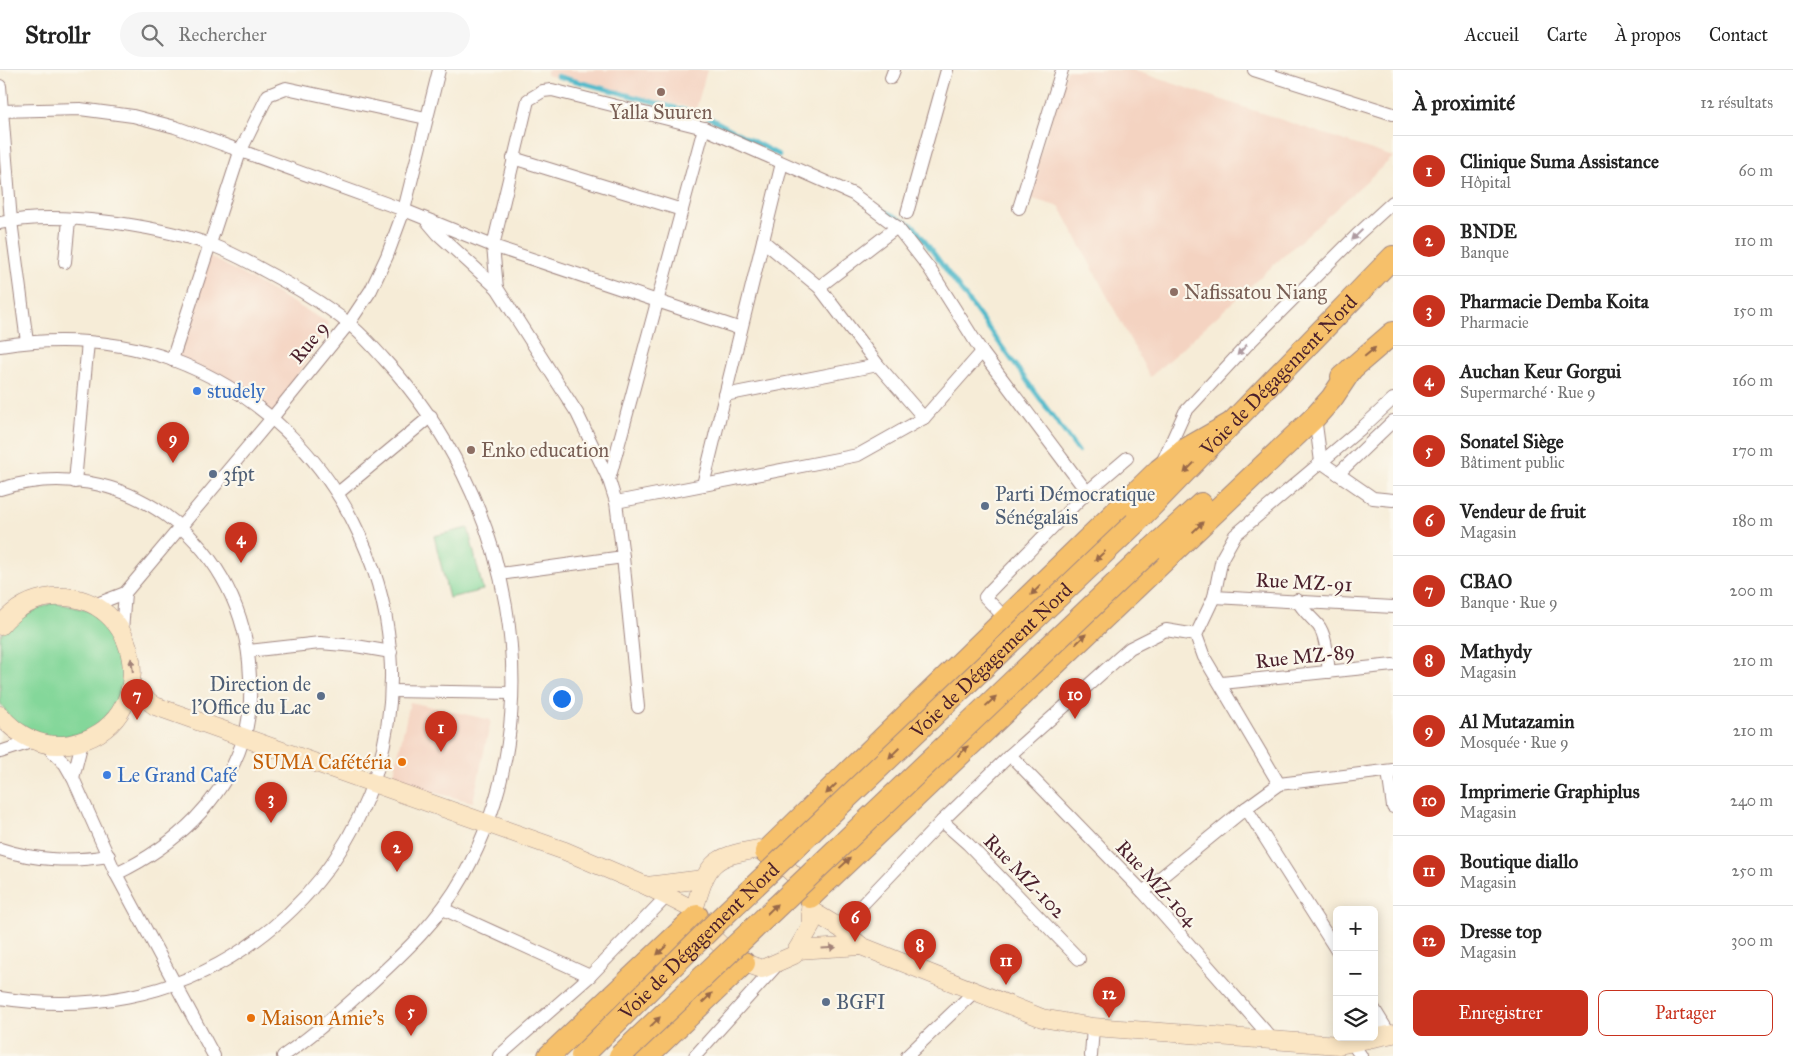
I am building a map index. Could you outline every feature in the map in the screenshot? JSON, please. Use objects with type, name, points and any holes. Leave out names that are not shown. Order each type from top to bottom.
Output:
[{"type":"highway","name":"Voie de Dégagement Nord","points":[[582,1056],[728,911],[1136,523],[1393,257]]},
{"type":"highway","name":"Voie de Dégagement Nord","points":[[620,1056],[1152,548],[1393,333]]},
{"type":"highway","points":[[810,904],[1314,417],[1332,398],[1352,368]]},
{"type":"highway","points":[[766,852],[1159,470],[1183,450],[1232,423]]},
{"type":"highway","points":[[549,1056],[696,913]]},
{"type":"highway","points":[[647,1056],[744,963]]},
{"type":"street","name":"Rue 9","points":[[94,605],[125,593],[349,323],[379,273],[404,210],[439,70]]},
{"type":"street","points":[[907,213],[947,70]]},
{"type":"street","points":[[1019,208],[1062,70]]},
{"type":"street","points":[[1254,70],[1393,114]]},
{"type":"street","points":[[0,86],[5,222],[27,342]]},
{"type":"street","points":[[172,360],[240,152],[268,95],[286,88],[426,118]]},
{"type":"street","points":[[497,288],[493,246],[512,158],[528,100],[543,91],[552,90],[704,128],[853,194],[896,227],[929,268],[982,352],[1087,492]]},
{"type":"street","points":[[1,111],[80,109],[133,116],[175,127],[404,210],[493,246],[658,299],[741,329]]},
{"type":"street","points":[[609,480],[704,128]]},
{"type":"street","points":[[512,158],[682,210]]},
{"type":"street","points":[[703,485],[782,162]]},
{"type":"street","points":[[1159,470],[1185,412],[1247,345],[1357,235],[1393,202]]},
{"type":"street","points":[[426,219],[438,234],[497,288],[577,413],[609,480],[616,502],[638,707]]},
{"type":"street","points":[[5,222],[69,220],[122,224],[210,244],[294,287],[349,323],[403,380],[431,416],[456,457],[473,491],[500,574],[511,653],[511,693],[504,759],[487,823],[475,854],[443,909],[375,979],[340,1011],[283,1056]]},
{"type":"street","points":[[65,262],[69,220]]},
{"type":"street","points":[[818,287],[896,227]]},
{"type":"street","points":[[763,241],[818,287],[878,365],[924,418]]},
{"type":"street","points":[[0,346],[27,342],[88,342],[126,347],[172,360],[225,385],[272,418],[319,466],[338,493],[365,543],[375,569],[384,605],[391,652],[391,691],[382,752],[374,782],[346,841],[308,894],[285,917],[240,951],[205,972],[146,993],[84,1003],[53,1004],[0,998]]},
{"type":"street","points":[[75,482],[88,342]]},
{"type":"street","points":[[616,502],[858,455],[924,418],[982,352]]},
{"type":"street","points":[[725,395],[878,365]]},
{"type":"street","points":[[1279,784],[1222,683],[1198,646],[1196,635],[1214,597],[1222,558],[1235,535],[1393,399]]},
{"type":"street","points":[[338,493],[431,416]]},
{"type":"street","points":[[1314,417],[1321,462],[1374,498],[1393,500]]},
{"type":"street","points":[[1338,474],[1393,421]]},
{"type":"street","points":[[1006,619],[985,597],[1087,492],[1127,458]]},
{"type":"street","points":[[0,489],[30,482],[75,482],[98,485],[128,494],[163,511],[181,525],[201,546],[218,570],[241,623],[248,651],[250,708],[245,736],[225,780],[196,819],[159,851],[116,874]]},
{"type":"street","points":[[500,574],[623,557]]},
{"type":"street","points":[[122,631],[125,593]]},
{"type":"street","name":"Rue MZ-91","points":[[1214,597],[1297,600],[1393,607]]},
{"type":"street","points":[[0,625],[20,608],[44,598],[78,599],[94,605],[122,631],[131,652],[133,674],[131,688],[122,712],[97,735],[82,742],[64,746],[39,743],[0,752]]},
{"type":"street","points":[[1297,600],[1303,612],[1318,625],[1323,634],[1329,672]]},
{"type":"street","points":[[840,928],[942,821],[1010,755],[1130,648],[1166,630],[1196,635]]},
{"type":"street","points":[[248,651],[328,643],[391,652]]},
{"type":"street","name":"Rue MZ-89","points":[[1222,683],[1393,665]]},
{"type":"street","points":[[131,688],[155,706],[245,736],[564,851],[647,886],[696,913]]},
{"type":"street","points":[[391,691],[511,693]]},
{"type":"street","points":[[122,712],[155,706]]},
{"type":"street","points":[[0,716],[19,734],[39,743],[65,764],[116,874],[214,1056]]},
{"type":"street","points":[[73,778],[82,742]]},
{"type":"street","name":"Rue MZ-104","points":[[1010,755],[1143,892],[1272,1040]]},
{"type":"street","points":[[1143,892],[1246,808],[1279,784],[1390,770],[1393,807]]},
{"type":"street","points":[[1246,808],[1333,945]]},
{"type":"street","name":"Rue MZ-102","points":[[942,821],[968,844],[1079,959]]},
{"type":"street","points":[[0,849],[22,856],[51,861],[80,861],[109,856]]},
{"type":"street","points":[[759,850],[773,855],[804,884],[810,904],[811,926],[794,955],[762,969],[736,960],[702,927],[696,913],[703,880],[715,861],[730,854],[759,850]]},
{"type":"street","points":[[647,886],[703,880]]},
{"type":"street","points":[[499,1056],[590,976],[667,896]]},
{"type":"street","points":[[810,904],[861,946],[1042,1018],[1093,1027],[1272,1040],[1347,1050],[1392,1034],[1378,1015]]},
{"type":"street","points":[[443,909],[590,976]]},
{"type":"street","points":[[797,950],[861,946]]},
{"type":"street","points":[[696,1056],[781,960]]},
{"type":"street","points":[[907,1056],[974,992]]},
{"type":"street","points":[[1091,1056],[1093,1027]]},
{"type":"shaded area","name":"Yalla Suuren","points":[[547,70],[707,70],[696,109],[546,75]]},
{"type":"shaded area","name":"Nafissatou Niang","points":[[1067,70],[1133,70],[1393,157],[1150,377],[1060,207],[1026,197]]},
{"type":"shaded area","points":[[206,254],[329,323],[272,418],[172,360]]},
{"type":"shaded area","points":[[410,702],[491,720],[473,802],[392,783]]},
{"type":"green space","points":[[468,528],[483,590],[449,598],[434,536]]},
{"type":"green space","points":[[54,602],[99,613],[126,652],[123,698],[92,732],[47,739],[10,718],[0,703],[0,636],[13,620]]},
{"type":"waterway","points":[[557,76],[706,116],[779,155]]},
{"type":"waterway","points":[[883,210],[914,226],[1078,451]]},
{"type":"place","name":"Yalla Suuren","points":[[661,92]]},
{"type":"place","name":"Nafissatou Niang","points":[[1174,292]]},
{"type":"place","name":"studely","points":[[197,391]]},
{"type":"place","name":"Enko education","points":[[471,450]]},
{"type":"place","name":"Al Mutazamin","points":[[173,463]]},
{"type":"place","name":"3fpt","points":[[213,474]]},
{"type":"place","name":"Parti Démocratique Sénégalais","points":[[985,506]]},
{"type":"place","name":"Auchan Keur Gorgui","points":[[241,563]]},
{"type":"place","name":"Direction de l'Office du Lac","points":[[321,696]]},
{"type":"place","name":"Imprimerie Graphiplus","points":[[1075,719]]},
{"type":"place","name":"CBAO","points":[[137,720]]},
{"type":"place","name":"Clinique Suma Assistance","points":[[441,752]]},
{"type":"place","name":"SUMA Cafétéria","points":[[402,762]]},
{"type":"place","name":"Le Grand Café","points":[[107,775]]},
{"type":"place","name":"Pharmacie Demba Koita","points":[[271,823]]},
{"type":"place","name":"BNDE","points":[[397,872]]},
{"type":"place","name":"Vendeur de fruit","points":[[855,942]]},
{"type":"place","name":"Mathydy","points":[[920,970]]},
{"type":"place","name":"Boutique diallo","points":[[1006,985]]},
{"type":"place","name":"BGFI","points":[[826,1002]]},
{"type":"place","name":"Maison Amie's","points":[[251,1018]]},
{"type":"place","name":"Dresse top","points":[[1109,1018]]},
{"type":"place","name":"Sonatel Siège","points":[[411,1036]]}]
